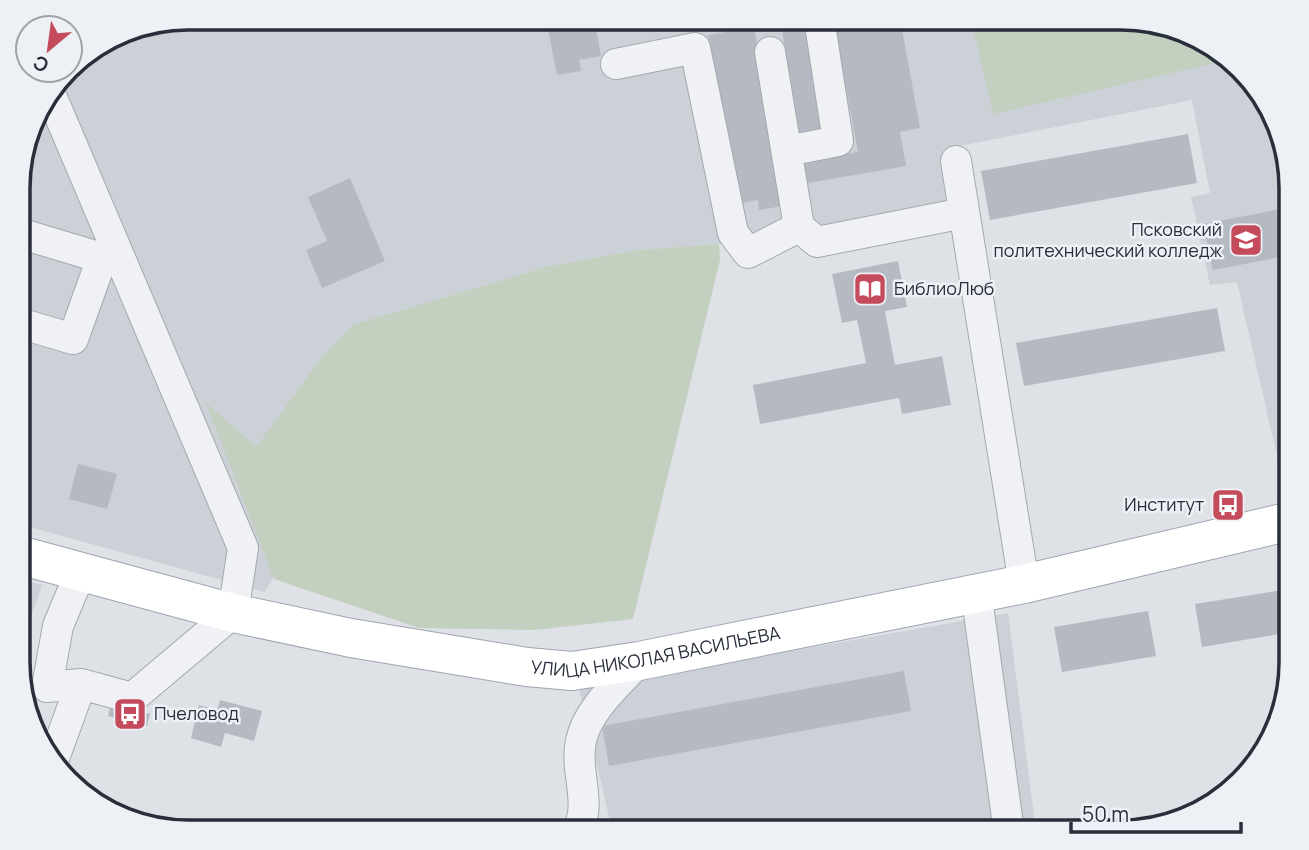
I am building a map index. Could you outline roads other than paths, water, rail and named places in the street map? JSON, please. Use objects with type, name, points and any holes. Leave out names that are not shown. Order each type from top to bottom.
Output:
[{"type":"main road","name":"УЛИЦА НИКОЛАЯ ВАСИЛЬЕВА","points":[[30,558],[233,613],[351,638],[527,667],[572,671],[639,661],[976,591],[1024,584],[1279,524]]},
{"type":"street","points":[[787,151],[838,141],[820,30]]},
{"type":"street","points":[[616,64],[695,48],[733,233],[748,253],[799,227]]},
{"type":"street","points":[[770,52],[799,227],[817,242],[964,214]]},
{"type":"street","points":[[36,696],[81,684],[132,698],[233,613],[243,548],[54,104]]},
{"type":"street","points":[[956,161],[1024,584]]},
{"type":"street","points":[[30,236],[102,258],[73,339],[30,326]]},
{"type":"street","points":[[36,696],[58,626],[81,571]]},
{"type":"street","points":[[976,591],[1007,820]]},
{"type":"street","points":[[584,820],[580,741],[597,708],[639,661]]},
{"type":"street","points":[[57,752],[81,684]]},
{"type":"place","name":"Псковский политехнический колледж","points":[[1246,240]]},
{"type":"place","name":"БиблиоЛюб","points":[[870,289]]},
{"type":"place","name":"Институт","points":[[1228,505]]},
{"type":"place","name":"Пчеловод","points":[[130,714]]}]
